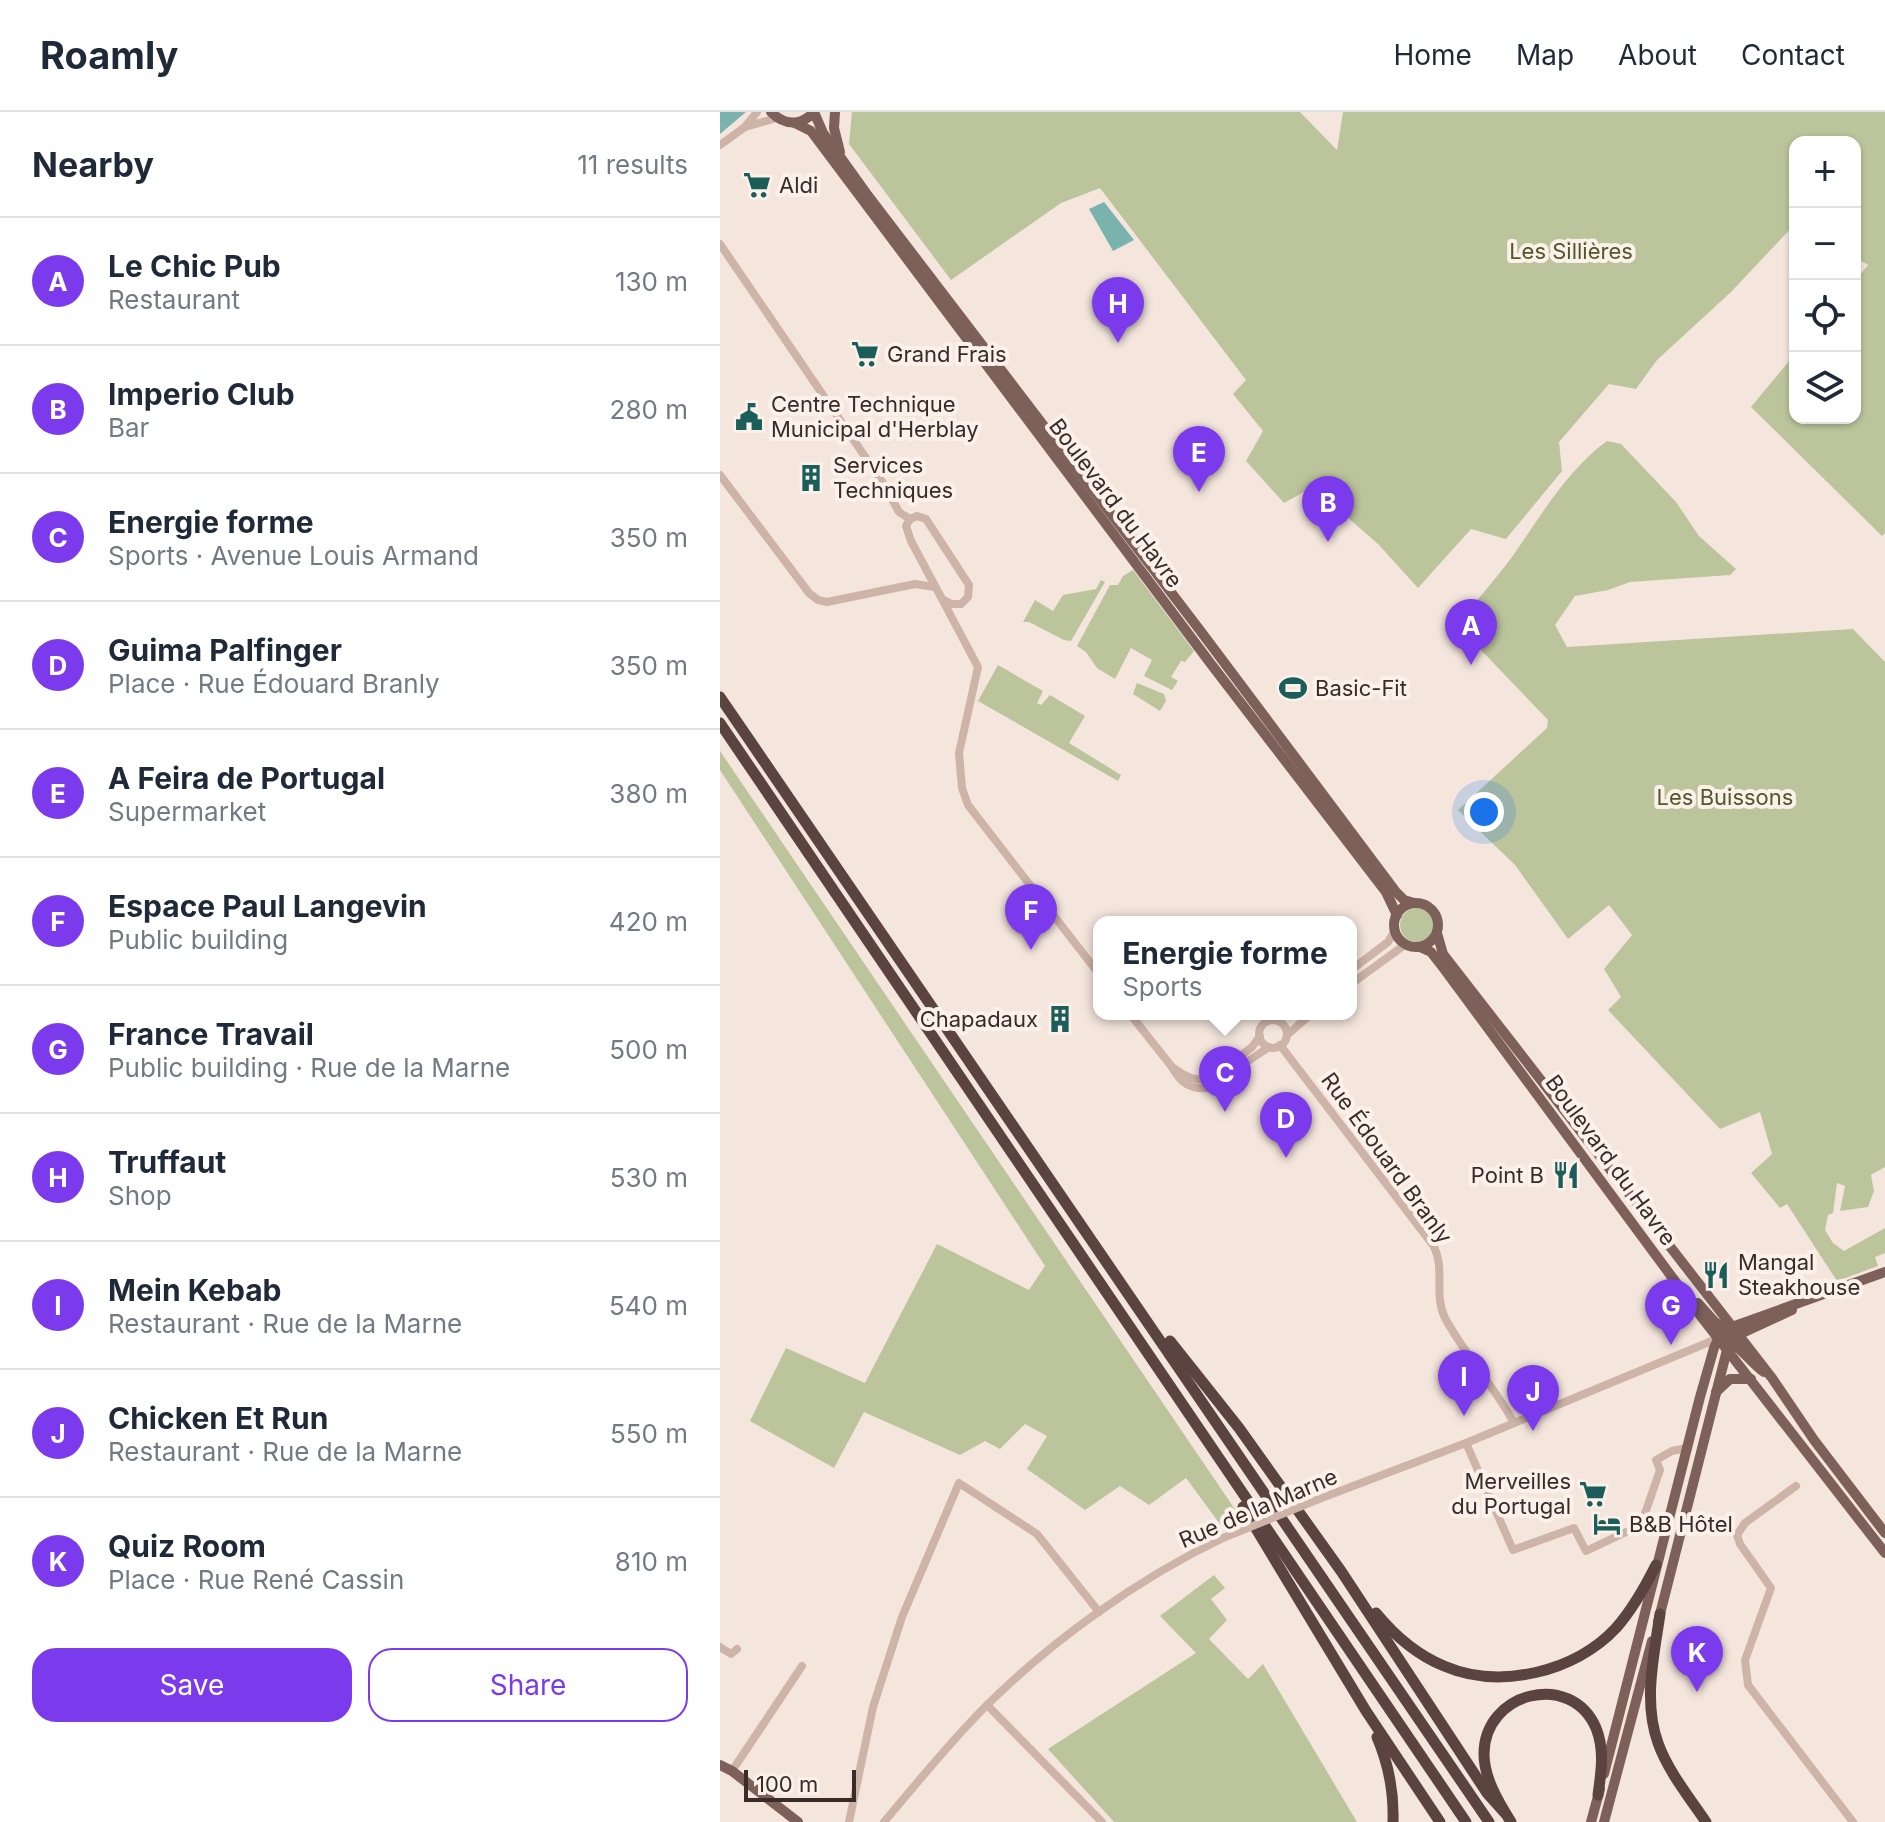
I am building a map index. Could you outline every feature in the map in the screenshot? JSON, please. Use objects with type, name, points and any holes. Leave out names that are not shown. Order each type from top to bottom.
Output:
[{"type":"highway","points":[[720,697],[1489,1822]]},
{"type":"highway","points":[[720,723],[1466,1822]]},
{"type":"highway","points":[[1150,1325],[1159,1327],[1239,1428],[1341,1571],[1487,1793],[1508,1817]]},
{"type":"highway","points":[[1228,1473],[1244,1509],[1366,1711],[1440,1822]]},
{"type":"highway","points":[[1341,1571],[1392,1632],[1421,1655],[1446,1667],[1476,1675],[1497,1676],[1529,1674],[1559,1665],[1593,1647],[1616,1627],[1655,1570]]},
{"type":"highway","points":[[1660,1614],[1650,1686],[1653,1723],[1658,1744],[1679,1783],[1706,1822]]},
{"type":"highway","points":[[1508,1817],[1489,1779],[1485,1741],[1500,1713],[1518,1699],[1528,1696],[1561,1697],[1589,1717],[1596,1727],[1600,1744],[1602,1762],[1598,1795]]},
{"type":"highway","points":[[1366,1711],[1386,1757],[1392,1785],[1393,1822]]},
{"type":"main road","name":"Boulevard du Havre","points":[[795,123],[814,112],[818,124],[841,158],[1396,892],[1404,900],[1426,905],[1433,911],[1443,954],[1728,1337],[1751,1379],[1885,1553]]},
{"type":"main road","points":[[835,112],[834,128],[841,158]]},
{"type":"main road","name":"Boulevard du Havre","points":[[774,115],[811,131],[1386,892],[1397,915]]},
{"type":"main road","points":[[1414,903],[1404,907],[1397,915],[1395,930],[1406,944],[1420,947],[1430,942],[1437,933]]},
{"type":"main road","name":"Boulevard du Havre","points":[[1420,947],[1431,952],[1445,970],[1681,1289],[1728,1337]]},
{"type":"main road","points":[[1591,1822],[1712,1354],[1728,1337],[1881,1273]]},
{"type":"main road","points":[[1728,1337],[1754,1366],[1772,1378],[1814,1440],[1885,1533]]},
{"type":"main road","points":[[1604,1822],[1660,1614],[1728,1337]]},
{"type":"main road","points":[[1714,1393],[1730,1379],[1751,1379]]},
{"type":"main road","points":[[1655,1570],[1669,1578]]},
{"type":"main road","points":[[720,1765],[798,1822]]},
{"type":"street","points":[[745,127],[757,112]]},
{"type":"street","points":[[720,145],[745,127],[774,115]]},
{"type":"street","points":[[720,244],[883,483],[899,512],[910,519]]},
{"type":"street","points":[[720,475],[809,593],[818,600],[827,602],[915,584],[935,587]]},
{"type":"street","points":[[958,629],[961,604],[968,597],[969,585],[926,519],[917,516],[910,519],[906,526],[911,541],[978,667],[959,753],[962,788],[968,805],[1093,966]]},
{"type":"street","points":[[942,599],[951,604],[961,604]]},
{"type":"street","points":[[1357,965],[1388,942],[1395,930]]},
{"type":"street","points":[[1357,980],[1406,944]]},
{"type":"street","points":[[1135,1020],[1184,1084],[1201,1089],[1208,1088],[1269,1047],[1280,1045],[1304,1020]]},
{"type":"street","points":[[1172,1067],[1184,1076],[1205,1081],[1212,1078],[1252,1047],[1260,1036],[1264,1020]]},
{"type":"street","points":[[1284,1020],[1287,1035]]},
{"type":"street","points":[[1260,1036],[1269,1047]]},
{"type":"street","name":"Rue Édouard Branly","points":[[1280,1045],[1433,1245],[1441,1263],[1439,1294],[1445,1317],[1514,1423]]},
{"type":"street","name":"Rue de la Marne","points":[[884,1822],[987,1705],[1099,1612],[1193,1552],[1728,1337]]},
{"type":"street","points":[[1466,1443],[1513,1550],[1574,1528],[1586,1551],[1641,1525],[1660,1470],[1656,1460],[1672,1451],[1687,1448]]},
{"type":"street","points":[[849,1822],[873,1707],[902,1617],[959,1483],[1037,1534],[1099,1612]]},
{"type":"street","points":[[1796,1486],[1745,1523],[1737,1535],[1771,1588],[1767,1605],[1750,1642],[1745,1676],[1761,1704],[1853,1822]]},
{"type":"street","points":[[720,1647],[731,1654],[737,1649]]},
{"type":"street","points":[[732,1771],[802,1666]]},
{"type":"street","points":[[987,1705],[1102,1822]]},
{"type":"green space","name":"Les Sillières","points":[[852,112],[1300,112],[1337,150],[1343,112],[1885,112],[1885,533],[1882,536],[1751,407],[1789,361],[1789,424],[1861,424],[1861,274],[1868,265],[1861,261],[1861,136],[1789,136],[1789,230],[1731,292],[1657,360],[1636,389],[1609,384],[1559,442],[1562,471],[1506,539],[1471,529],[1418,588],[1378,544],[1313,487],[1284,503],[1246,461],[1263,431],[1233,394],[1246,380],[1100,188],[1061,203],[951,280],[849,144]]},
{"type":"green space","name":"Les Buissons","points":[[1607,441],[1621,444],[1676,502],[1699,536],[1736,569],[1730,575],[1630,582],[1575,596],[1555,625],[1567,647],[1853,629],[1885,662],[1885,1167],[1871,1175],[1874,1191],[1868,1207],[1840,1211],[1845,1186],[1837,1183],[1833,1213],[1828,1215],[1825,1230],[1833,1243],[1844,1251],[1885,1228],[1885,1253],[1875,1257],[1878,1266],[1837,1281],[1787,1204],[1780,1208],[1751,1173],[1772,1154],[1760,1112],[1720,1129],[1608,1010],[1621,997],[1604,969],[1632,935],[1609,905],[1568,939],[1515,865],[1458,810],[1547,728],[1548,720],[1457,625],[1512,557],[1567,480]]},
{"type":"green space","points":[[1133,570],[1194,651],[1185,662],[1181,661],[1171,677],[1178,681],[1172,690],[1144,676],[1152,660],[1131,648],[1115,679],[1097,668],[1086,652],[1077,646],[1110,585],[1118,585],[1123,576]]},
{"type":"green space","points":[[1101,580],[1105,582],[1071,641],[1023,622],[1035,600],[1053,611],[1063,595],[1096,589]]},
{"type":"green space","points":[[998,665],[1043,691],[1037,703],[1041,705],[1050,695],[1085,716],[1069,743],[1121,775],[1118,781],[978,701]]},
{"type":"green space","points":[[1137,683],[1164,694],[1166,701],[1160,711],[1133,694]]},
{"type":"green space","points":[[720,751],[1247,1527],[1228,1535],[1186,1478],[1149,1505],[1120,1486],[1085,1510],[1027,1469],[1047,1436],[1025,1424],[1000,1449],[985,1441],[960,1455],[864,1412],[834,1468],[750,1421],[786,1348],[865,1383],[937,1244],[1029,1290],[1045,1266],[720,770]]},
{"type":"green space","points":[[1417,908],[1429,913],[1434,925],[1429,937],[1417,942],[1405,937],[1400,925],[1405,913]]},
{"type":"green space","points":[[1214,1575],[1225,1588],[1211,1599],[1227,1620],[1209,1639],[1248,1679],[1263,1664],[1357,1822],[1114,1822],[1048,1749],[1196,1653],[1160,1616]]},
{"type":"water","points":[[720,112],[746,112],[720,134]]},
{"type":"water","points":[[1104,202],[1134,240],[1113,251],[1089,209]]},
{"type":"place","name":"Aldi","points":[[757,185]]},
{"type":"place","name":"Truffaut","points":[[1118,343]]},
{"type":"place","name":"Grand Frais","points":[[865,354]]},
{"type":"place","name":"Centre Technique Municipal d'Herblay","points":[[749,417]]},
{"type":"place","name":"Services Techniques","points":[[811,478]]},
{"type":"place","name":"A Feira de Portugal","points":[[1199,492]]},
{"type":"place","name":"Imperio Club","points":[[1328,542]]},
{"type":"place","name":"Le Chic Pub","points":[[1471,665]]},
{"type":"place","name":"Basic-Fit","points":[[1293,688]]},
{"type":"place","name":"Espace Paul Langevin","points":[[1031,950]]},
{"type":"place","name":"Chapadaux","points":[[1060,1019]]},
{"type":"place","name":"Energie forme","points":[[1225,1112]]},
{"type":"place","name":"Guima Palfinger","points":[[1286,1158]]},
{"type":"place","name":"Point B","points":[[1566,1175]]},
{"type":"place","name":"Mangal Steakhouse","points":[[1716,1275]]},
{"type":"place","name":"France Travail","points":[[1671,1345]]},
{"type":"place","name":"Mein Kebab","points":[[1464,1416]]},
{"type":"place","name":"Chicken Et Run","points":[[1533,1431]]},
{"type":"place","name":"Merveilles du Portugal","points":[[1593,1494]]},
{"type":"place","name":"B&B Hôtel","points":[[1607,1524]]},
{"type":"place","name":"Quiz Room","points":[[1697,1692]]}]
